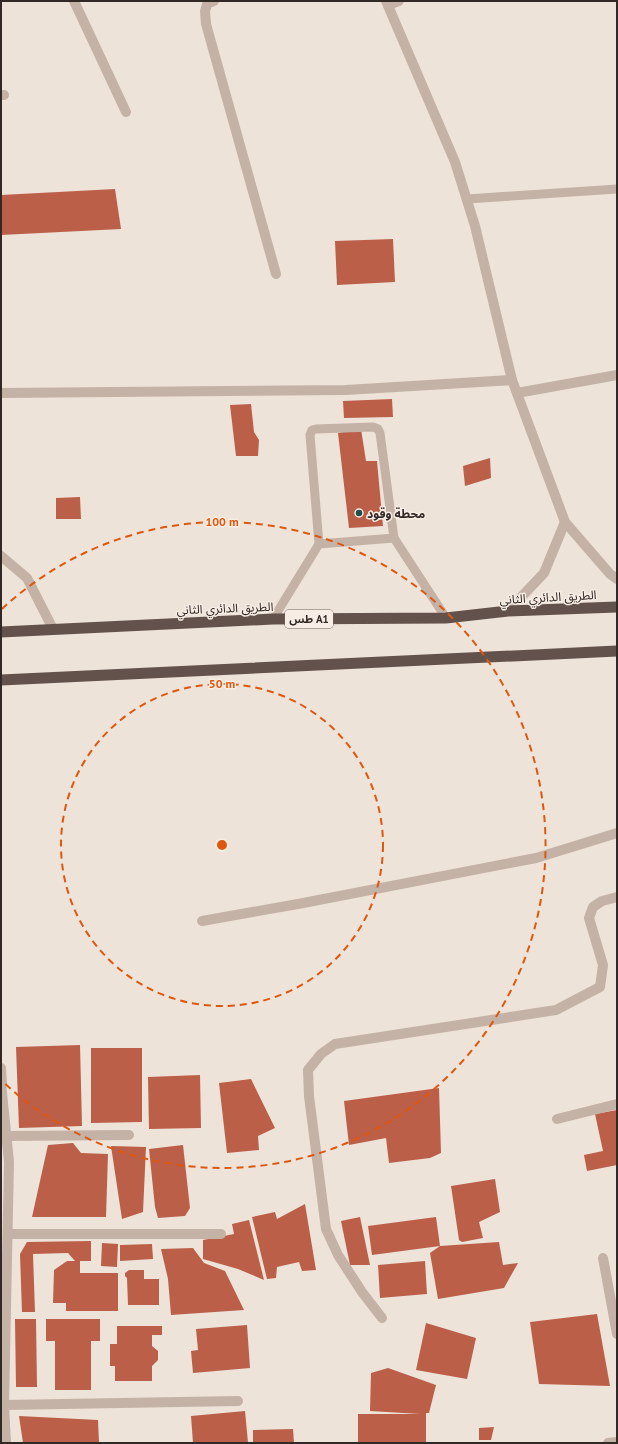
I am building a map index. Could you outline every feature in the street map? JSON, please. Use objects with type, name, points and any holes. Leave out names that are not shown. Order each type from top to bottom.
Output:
[{"type":"highway","name":"الطريق الدائري الثاني","points":[[1,632],[273,619],[446,618],[508,611],[617,607]]},
{"type":"highway","points":[[1,680],[617,651]]},
{"type":"street","points":[[74,1],[126,112]]},
{"type":"street","points":[[214,1],[207,4],[205,12],[206,24],[276,274]]},
{"type":"street","points":[[399,1],[387,3],[455,162],[475,226],[512,380],[565,522],[610,574],[617,579]]},
{"type":"street","points":[[517,393],[617,374]]},
{"type":"street","points":[[1,393],[346,390],[512,380]]},
{"type":"street","points":[[508,611],[544,573],[565,522]]},
{"type":"street","points":[[1,556],[28,578],[52,629]]},
{"type":"street","points":[[202,920],[298,904],[536,858],[617,833]]},
{"type":"street","points":[[382,1318],[362,1292],[338,1255],[326,1228],[308,1096],[308,1070],[321,1054],[335,1044],[556,1010],[600,987],[603,965],[589,918],[593,907],[602,901],[617,897]]},
{"type":"street","points":[[1,1068],[1,1083],[9,1162],[4,1405],[6,1443]]},
{"type":"street","points":[[557,1119],[617,1104]]},
{"type":"street","points":[[6,1136],[129,1135]]},
{"type":"street","points":[[8,1234],[221,1234]]},
{"type":"street","points":[[603,1258],[617,1334]]},
{"type":"street","points":[[4,1405],[238,1401]]},
{"type":"street","points":[[608,1443],[617,1442]]},
{"type":"lane","points":[[467,199],[617,189]]},
{"type":"lane","points":[[273,619],[319,544],[310,435],[312,430],[373,427],[378,429],[380,433],[394,538],[446,618]]},
{"type":"lane","points":[[319,544],[394,538]]},
{"type":"building","points":[[115,189],[121,229],[1,235],[1,195]]},
{"type":"building","points":[[393,239],[395,282],[337,285],[335,241]]},
{"type":"building","points":[[392,399],[393,417],[344,418],[343,401]]},
{"type":"building","points":[[251,404],[254,432],[259,440],[258,456],[236,456],[230,405]]},
{"type":"building","points":[[361,429],[366,461],[377,461],[383,526],[349,528],[338,433]]},
{"type":"building","points":[[490,458],[491,478],[465,486],[463,466]]},
{"type":"building","points":[[80,497],[81,519],[56,519],[56,498]]},
{"type":"building","points":[[80,1045],[82,1126],[19,1128],[16,1047]]},
{"type":"building","points":[[91,1048],[142,1048],[142,1122],[91,1123]]},
{"type":"building","points":[[200,1075],[201,1128],[149,1129],[148,1077]]},
{"type":"building","points":[[251,1079],[275,1128],[258,1136],[259,1150],[227,1153],[219,1083]]},
{"type":"building","points":[[439,1088],[441,1153],[430,1158],[389,1163],[386,1138],[349,1145],[344,1101]]},
{"type":"building","points":[[617,1110],[617,1165],[587,1171],[584,1155],[603,1151],[595,1114]]},
{"type":"building","points":[[73,1143],[81,1153],[108,1154],[106,1217],[32,1217],[48,1145]]},
{"type":"building","points":[[183,1145],[190,1208],[185,1216],[158,1218],[155,1207],[149,1149]]},
{"type":"building","points":[[111,1146],[146,1147],[143,1212],[122,1219]]},
{"type":"building","points":[[495,1179],[500,1212],[479,1222],[483,1238],[462,1242],[459,1240],[451,1186]]},
{"type":"building","points":[[305,1204],[316,1270],[302,1271],[299,1262],[277,1267],[276,1278],[267,1279],[252,1217],[275,1212],[277,1219]]},
{"type":"building","points":[[360,1217],[370,1265],[350,1265],[341,1221]]},
{"type":"building","points":[[436,1217],[440,1246],[372,1255],[368,1226]]},
{"type":"building","points":[[249,1220],[264,1280],[238,1269],[203,1259],[203,1240],[234,1234],[232,1224]]},
{"type":"building","points":[[91,1241],[91,1261],[80,1261],[80,1273],[118,1273],[118,1311],[66,1311],[66,1303],[53,1303],[54,1270],[67,1261],[75,1261],[68,1253],[33,1254],[35,1312],[22,1312],[20,1254],[27,1242]]},
{"type":"building","points":[[499,1242],[503,1265],[518,1263],[504,1288],[438,1299],[430,1253],[440,1246]]},
{"type":"building","points":[[102,1243],[118,1244],[117,1267],[101,1266]]},
{"type":"building","points":[[152,1244],[153,1259],[120,1261],[120,1245]]},
{"type":"building","points":[[193,1248],[204,1263],[225,1271],[244,1310],[171,1315],[168,1279],[161,1249]]},
{"type":"building","points":[[425,1261],[427,1294],[380,1298],[378,1265]]},
{"type":"building","points":[[129,1270],[144,1270],[144,1279],[159,1279],[159,1305],[128,1305],[127,1278],[125,1273]]},
{"type":"building","points":[[597,1314],[610,1386],[539,1384],[530,1322]]},
{"type":"building","points":[[15,1319],[36,1319],[37,1387],[16,1387]]},
{"type":"building","points":[[46,1319],[100,1319],[100,1341],[91,1341],[91,1390],[55,1390],[55,1341],[46,1341]]},
{"type":"building","points":[[426,1323],[476,1338],[467,1379],[416,1370]]},
{"type":"building","points":[[247,1325],[250,1368],[193,1373],[191,1351],[198,1350],[196,1329]]},
{"type":"building","points":[[117,1326],[162,1326],[162,1335],[152,1335],[152,1346],[158,1351],[158,1360],[152,1366],[152,1381],[115,1381],[115,1366],[110,1366],[110,1344],[117,1344]]},
{"type":"building","points":[[388,1368],[436,1385],[429,1413],[426,1413],[426,1443],[358,1443],[358,1414],[420,1414],[370,1411],[371,1373]]},
{"type":"building","points":[[245,1411],[248,1443],[193,1443],[191,1416]]},
{"type":"building","points":[[19,1416],[98,1420],[99,1443],[23,1443]]},
{"type":"building","points":[[494,1427],[491,1440],[479,1440],[479,1428]]},
{"type":"building","points":[[293,1429],[294,1443],[253,1443],[253,1430]]},
{"type":"place","name":"محطة وقود","points":[[359,513]]}]
